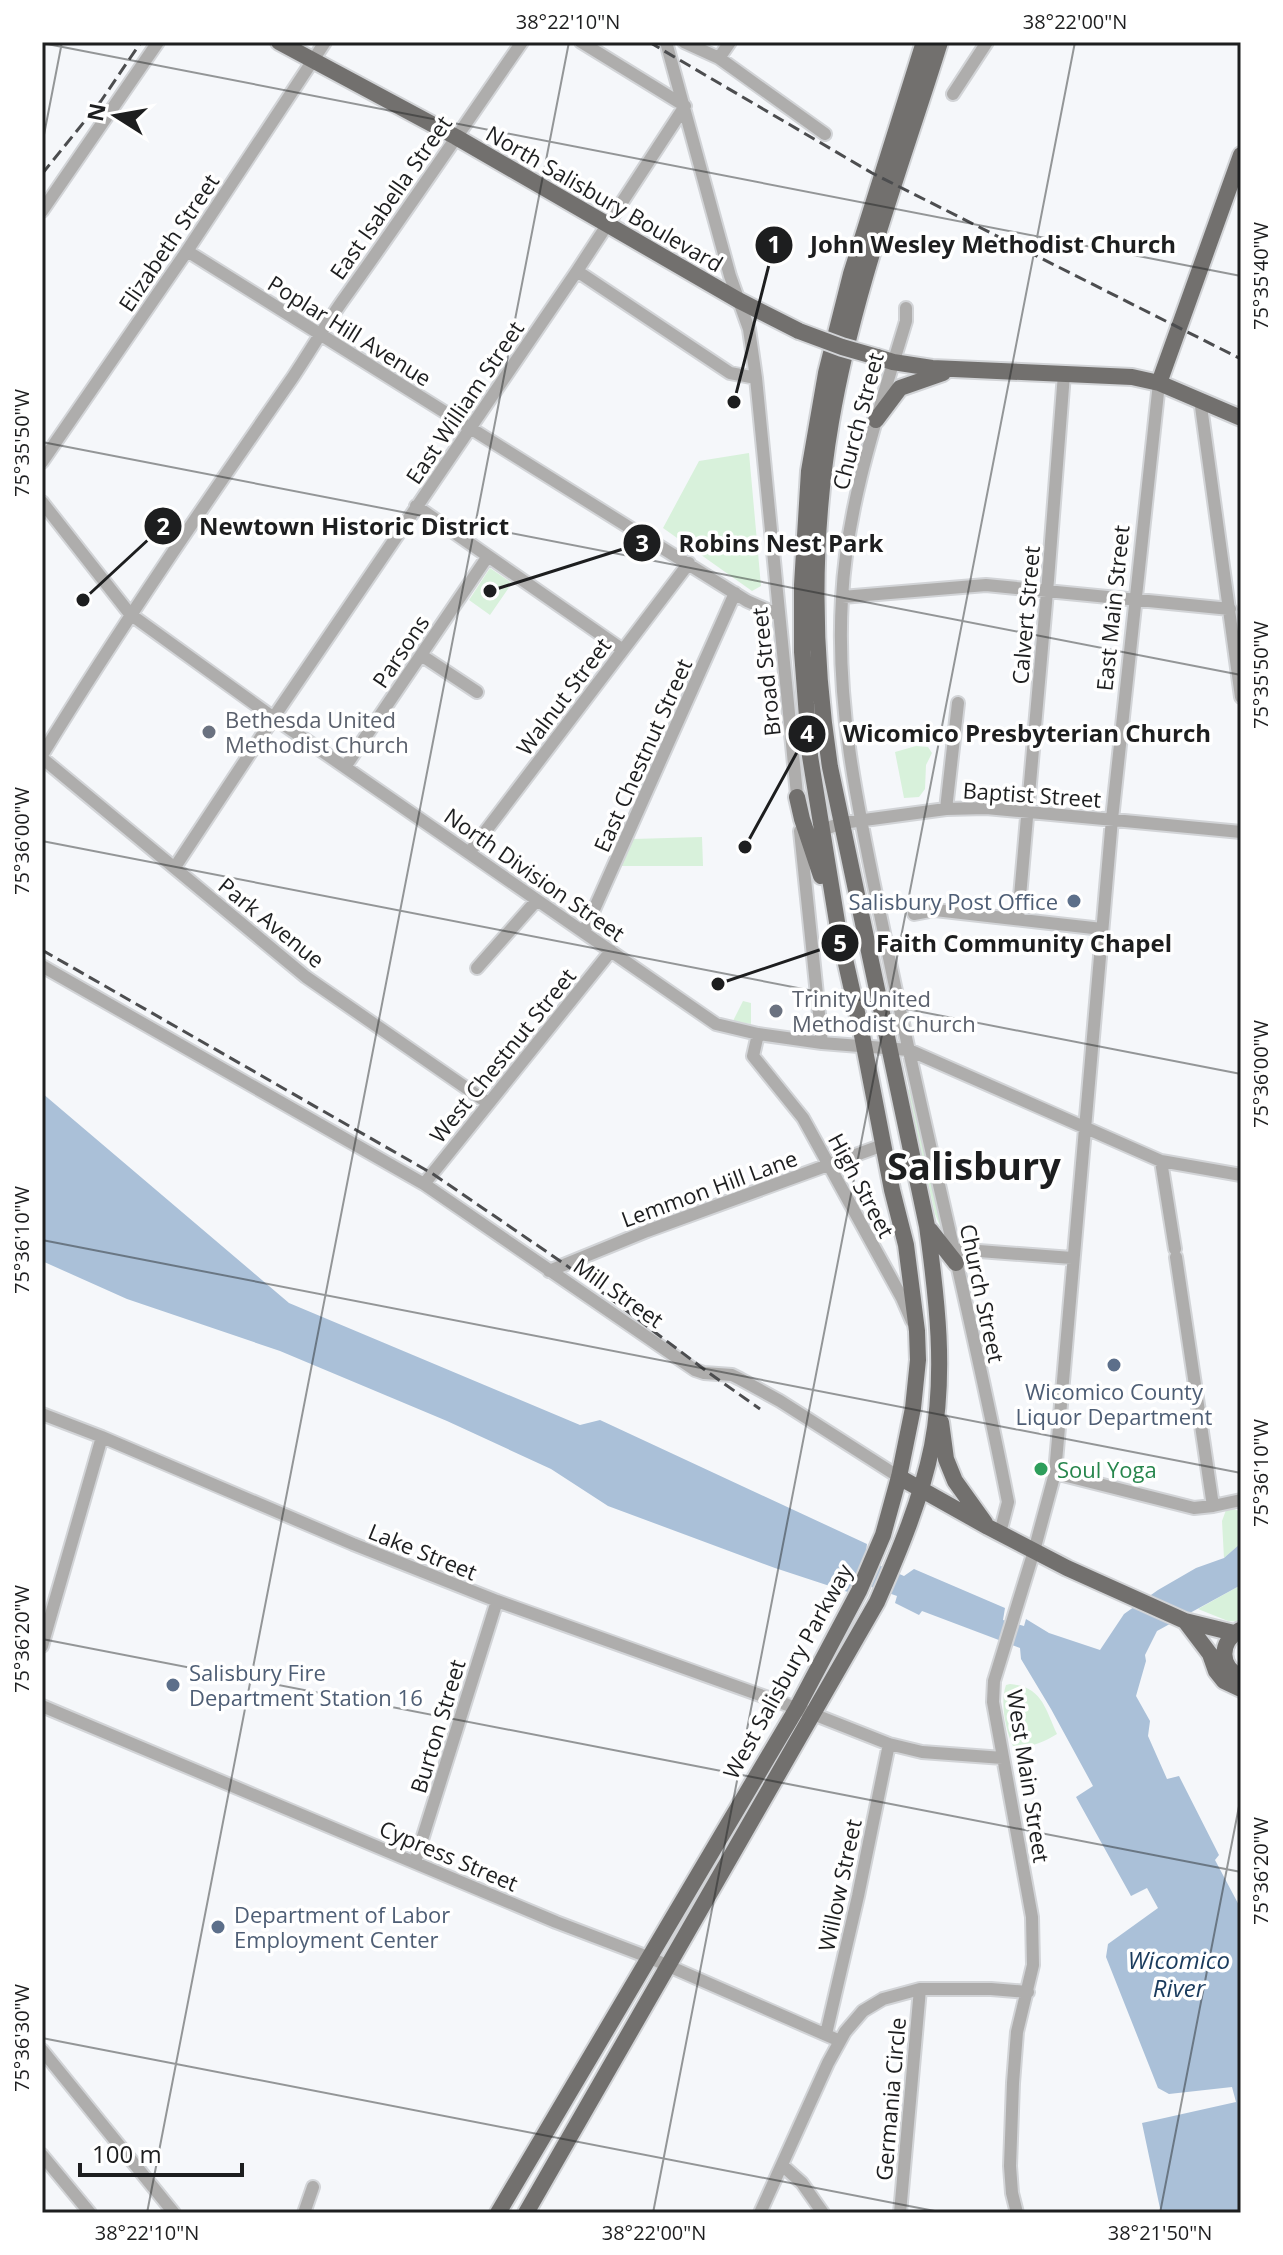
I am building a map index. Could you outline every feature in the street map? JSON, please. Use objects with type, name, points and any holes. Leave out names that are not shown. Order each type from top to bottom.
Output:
[{"type":"main road","name":"North Salisbury Boulevard","points":[[279,42],[456,137],[738,300],[799,331],[885,359],[955,369],[1132,377],[1159,383],[1241,418]]},
{"type":"main road","points":[[838,928],[810,756],[802,652],[804,532],[809,471],[826,373],[844,302],[924,42]]},
{"type":"main road","name":"West Salisbury Parkway","points":[[498,2213],[648,1957],[877,1602],[899,1551],[932,1446],[940,1349],[936,1290],[927,1226],[830,767],[821,713],[815,587],[825,464],[840,376],[869,266],[940,42]]},
{"type":"main road","name":"East Main Street","points":[[1159,383],[1241,155]]},
{"type":"main road","points":[[876,420],[900,388],[955,369]]},
{"type":"main road","points":[[797,797],[838,928]]},
{"type":"main road","name":"West Salisbury Parkway","points":[[526,2213],[669,1967],[805,1711],[883,1535],[899,1477],[913,1408],[918,1360],[917,1331],[906,1245],[838,928]]},
{"type":"main road","points":[[927,1226],[955,1256]]},
{"type":"main road","points":[[938,1400],[946,1459],[955,1481],[994,1530]]},
{"type":"main road","name":"Mill Street","points":[[899,1477],[1067,1568],[1183,1620],[1210,1639],[1230,1670],[1241,1677]]},
{"type":"main road","points":[[1183,1620],[1210,1654],[1216,1671],[1224,1681],[1241,1689]]},
{"type":"main road","name":"Mill Street","points":[[1183,1620],[1238,1631]]},
{"type":"main road","points":[[1226,1664],[1225,1647],[1238,1631]]},
{"type":"street","points":[[42,211],[158,42]]},
{"type":"street","name":"Elizabeth Street","points":[[42,462],[325,42]]},
{"type":"street","name":"East Isabella Street","points":[[42,757],[130,614],[522,42]]},
{"type":"street","points":[[581,42],[685,106]]},
{"type":"street","name":"Broad Street","points":[[666,42],[738,300],[749,329],[822,1043]]},
{"type":"street","points":[[684,42],[719,58],[825,134]]},
{"type":"street","points":[[719,58],[730,42]]},
{"type":"street","points":[[953,94],[987,42]]},
{"type":"street","name":"East William Street","points":[[175,867],[685,106]]},
{"type":"street","name":"Poplar Hill Avenue","points":[[187,251],[735,593],[779,615]]},
{"type":"street","points":[[577,271],[730,373],[756,378]]},
{"type":"street","name":"Church Street","points":[[906,308],[906,321],[885,359],[876,420],[864,461],[849,538],[842,597],[842,698],[851,772],[861,821],[1008,1502],[994,1530]]},
{"type":"street","name":"Calvert Street","points":[[1018,919],[1064,374]]},
{"type":"street","name":"East Main Street","points":[[1085,1128],[1112,819],[1159,383]]},
{"type":"street","points":[[1200,399],[1241,697]]},
{"type":"street","name":"North Division Street","points":[[42,502],[130,614],[274,718],[716,1024],[758,1034],[822,1043],[909,1050],[1161,1161],[1241,1175]]},
{"type":"street","points":[[416,506],[623,650]]},
{"type":"street","name":"Parsons","points":[[345,767],[488,556]]},
{"type":"street","name":"Walnut Street","points":[[469,853],[689,563]]},
{"type":"street","points":[[842,597],[969,586],[1230,609]]},
{"type":"street","name":"East Chestnut Street","points":[[584,932],[735,593]]},
{"type":"street","points":[[421,655],[477,692]]},
{"type":"street","points":[[946,809],[958,703]]},
{"type":"street","name":"Park Avenue","points":[[42,757],[306,977],[488,1103]]},
{"type":"street","name":"Baptist Street","points":[[822,830],[842,823],[946,809],[986,808],[1241,832]]},
{"type":"street","points":[[477,968],[537,900]]},
{"type":"street","points":[[914,914],[935,910],[1102,929]]},
{"type":"street","name":"West Chestnut Street","points":[[424,1184],[611,951]]},
{"type":"street","name":"Mill Street","points":[[42,966],[424,1184],[695,1370],[740,1379],[899,1477]]},
{"type":"street","name":"High Street","points":[[758,1034],[753,1056],[803,1118],[917,1331]]},
{"type":"street","name":"West Main Street","points":[[1017,2213],[1010,2166],[1013,2083],[1017,2032],[1033,1965],[1032,1917],[993,1702],[994,1681],[1055,1473],[1085,1128]]},
{"type":"street","name":"Lemmon Hill Lane","points":[[549,1271],[647,1231],[883,1145]]},
{"type":"street","points":[[1161,1161],[1213,1506]]},
{"type":"street","points":[[955,1256],[1072,1258]]},
{"type":"street","name":"Lake Street","points":[[42,1414],[497,1601],[889,1744],[922,1752],[1003,1758]]},
{"type":"street","points":[[42,1646],[102,1437]]},
{"type":"street","points":[[1055,1473],[1194,1508],[1241,1500]]},
{"type":"street","name":"Burton Street","points":[[415,1862],[497,1601]]},
{"type":"street","name":"Cypress Street","points":[[42,1706],[556,1922],[648,1957],[840,2041]]},
{"type":"street","name":"Willow Street","points":[[826,2034],[889,1744]]},
{"type":"street","points":[[760,2213],[840,2041],[863,2011],[883,1999],[920,1989],[1028,1992]]},
{"type":"street","name":"Germania Circle","points":[[900,2213],[920,1989]]},
{"type":"street","points":[[42,2050],[174,2213]]},
{"type":"street","points":[[42,2155],[90,2213]]},
{"type":"street","points":[[782,2165],[802,2183],[823,2213]]},
{"type":"street","points":[[304,2213],[313,2187]]},
{"type":"green space","points":[[749,453],[761,586],[752,591],[663,528],[699,461]]},
{"type":"green space","points":[[490,568],[512,583],[490,615],[469,600]]},
{"type":"green space","points":[[916,746],[928,747],[932,753],[926,765],[925,789],[919,797],[904,798],[895,752]]},
{"type":"green space","points":[[702,837],[703,866],[621,866],[633,839]]},
{"type":"green space","points":[[743,1001],[751,1003],[751,1024],[733,1021]]},
{"type":"green space","points":[[914,1089],[944,1236],[935,1214],[908,1090]]},
{"type":"green space","points":[[1226,1510],[1241,1512],[1241,1543],[1224,1558],[1222,1521]]},
{"type":"green space","points":[[1241,1585],[1241,1622],[1228,1621],[1198,1609]]},
{"type":"green space","points":[[1006,1685],[1036,1694],[1057,1734],[1036,1744],[1013,1746],[1003,1707]]},
{"type":"water","name":"Wicomico River","points":[[42,1093],[289,1303],[580,1425],[600,1420],[867,1544],[865,1559],[904,1576],[914,1569],[1005,1608],[1003,1620],[1024,1626],[1026,1619],[1049,1633],[1100,1650],[1124,1614],[1196,1568],[1224,1558],[1241,1543],[1241,1585],[1157,1631],[1145,1655],[1136,1696],[1150,1721],[1148,1736],[1167,1779],[1179,1776],[1219,1855],[1215,1860],[1241,1909],[1241,2213],[1161,2213],[1142,2123],[1236,2102],[1232,2087],[1169,2094],[1158,2088],[1106,1957],[1108,1944],[1158,1908],[1147,1888],[1131,1896],[1076,1797],[1093,1786],[1021,1659],[1020,1648],[922,1611],[919,1615],[895,1603],[897,1596],[855,1581],[851,1593],[608,1506],[551,1469],[447,1421],[280,1351],[127,1299],[42,1261]]},
{"type":"railway","points":[[42,174],[101,101],[141,42]]},
{"type":"railway","points":[[649,42],[872,173],[1241,359]]},
{"type":"railway","points":[[42,950],[433,1174],[566,1265],[760,1409]]},
{"type":"place","name":"John Wesley Methodist Church","points":[[734,402]]},
{"type":"place","name":"Robins Nest Park","points":[[490,591]]},
{"type":"place","name":"Newtown Historic District","points":[[83,600]]},
{"type":"place","name":"Bethesda United Methodist Church","points":[[209,732]]},
{"type":"place","name":"Wicomico Presbyterian Church","points":[[745,847]]},
{"type":"place","name":"Salisbury Post Office","points":[[1074,901]]},
{"type":"place","name":"Faith Community Chapel","points":[[718,984]]},
{"type":"place","name":"Trinity United Methodist Church","points":[[776,1011]]},
{"type":"place","name":"Wicomico County Liquor Department","points":[[1114,1365]]},
{"type":"place","name":"Soul Yoga","points":[[1041,1469]]},
{"type":"place","name":"Salisbury Fire Department Station 16","points":[[173,1685]]},
{"type":"place","name":"Department of Labor Employment Center","points":[[218,1927]]},
{"type":"district","name":"Salisbury","points":[[974,1165]]}]
